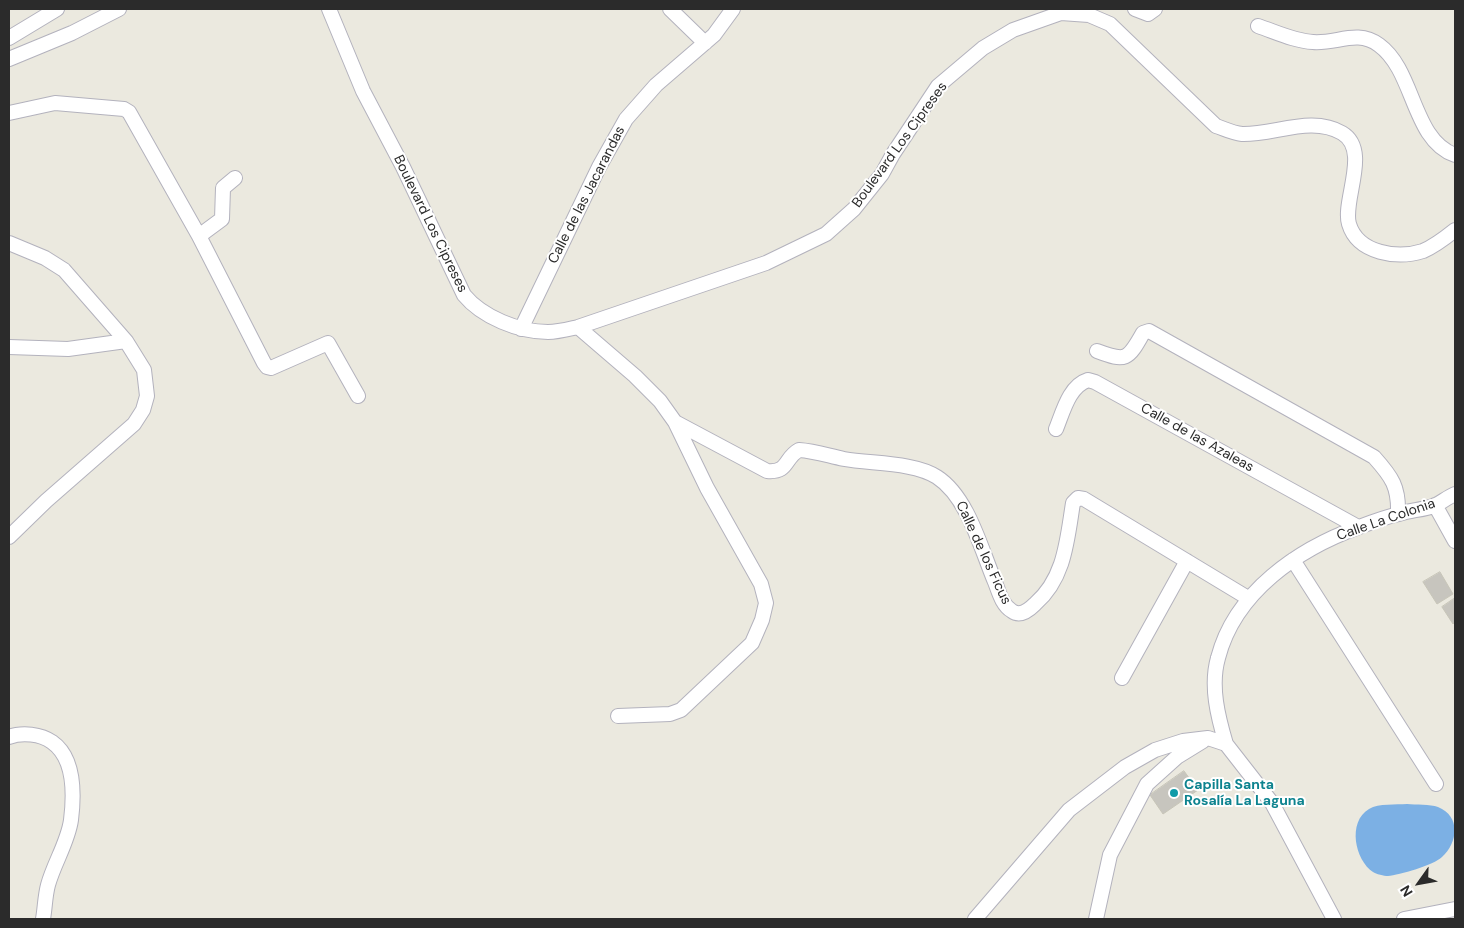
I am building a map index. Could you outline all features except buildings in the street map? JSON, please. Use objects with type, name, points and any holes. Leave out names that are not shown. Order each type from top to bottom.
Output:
[{"type":"street","points":[[9,38],[57,9]]},
{"type":"street","points":[[9,58],[72,33],[119,9]]},
{"type":"street","name":"Boulevard Los Cipreses","points":[[329,9],[363,91],[403,167],[464,295],[472,305],[480,310],[521,329],[548,332],[578,327],[766,263],[826,234],[854,209],[882,174],[938,86],[983,48],[1012,30],[1061,14],[1103,14],[1216,126],[1242,134],[1302,126],[1330,127],[1345,135],[1350,142],[1355,160],[1348,223],[1356,236],[1370,248],[1391,254],[1417,252],[1435,245],[1455,230]]},
{"type":"street","points":[[670,9],[704,43]]},
{"type":"street","name":"Calle de las Jacarandas","points":[[521,329],[599,167],[626,119],[656,85],[724,24],[733,9]]},
{"type":"street","points":[[1135,9],[1148,14],[1155,9]]},
{"type":"street","points":[[1258,26],[1313,42],[1351,36],[1366,39],[1378,45],[1397,66],[1429,134],[1448,152],[1455,155]]},
{"type":"street","points":[[9,113],[55,103],[124,108],[129,112],[199,236],[267,367],[271,368],[328,343],[358,396]]},
{"type":"street","points":[[199,236],[222,218],[223,188],[235,178]]},
{"type":"street","points":[[9,243],[45,258],[64,270],[126,341],[144,370],[147,396],[143,410],[120,437],[46,501],[9,537]]},
{"type":"street","points":[[578,327],[635,376],[660,401],[675,422],[711,496],[761,584],[766,602],[762,620],[752,642],[681,710],[670,714],[618,716]]},
{"type":"street","points":[[1097,351],[1116,358],[1123,358],[1133,351],[1143,333],[1150,331],[1374,457],[1390,475],[1399,495],[1398,514]]},
{"type":"street","points":[[9,347],[68,349],[126,341]]},
{"type":"street","name":"Calle de las Azaleas","points":[[1056,429],[1076,387],[1088,380],[1095,382],[1358,527]]},
{"type":"street","name":"Calle de los Ficus","points":[[675,422],[767,471],[777,472],[785,467],[792,454],[799,450],[917,469],[936,476],[947,485],[963,504],[1001,598],[1013,613],[1019,614],[1028,610],[1049,588],[1058,573],[1065,557],[1072,503],[1078,498],[1084,498],[1248,598]]},
{"type":"street","name":"Calle La Colonia","points":[[1226,744],[1219,721],[1214,691],[1217,659],[1233,622],[1248,598],[1293,560],[1318,544],[1358,527],[1398,514],[1435,505],[1455,494]]},
{"type":"street","points":[[1435,505],[1455,541]]},
{"type":"street","points":[[1293,560],[1436,784]]},
{"type":"street","points":[[1122,678],[1187,561]]},
{"type":"street","points":[[11,737],[44,736],[56,744],[67,761],[72,779],[71,821],[48,886],[43,919]]},
{"type":"street","points":[[1096,919],[1110,855],[1147,784],[1177,757],[1208,738]]},
{"type":"street","points":[[974,919],[1069,810],[1125,767],[1155,750],[1184,741],[1208,738],[1226,744],[1272,804],[1334,919]]},
{"type":"street","points":[[1404,919],[1455,908]]},
{"type":"water","points":[[1407,804],[1435,806],[1445,811],[1454,823],[1455,830],[1451,845],[1438,860],[1408,872],[1388,876],[1374,873],[1362,859],[1358,850],[1356,831],[1358,823],[1362,815],[1373,807]]},
{"type":"place","name":"Capilla Santa Rosalía La Laguna","points":[[1174,793]]}]
